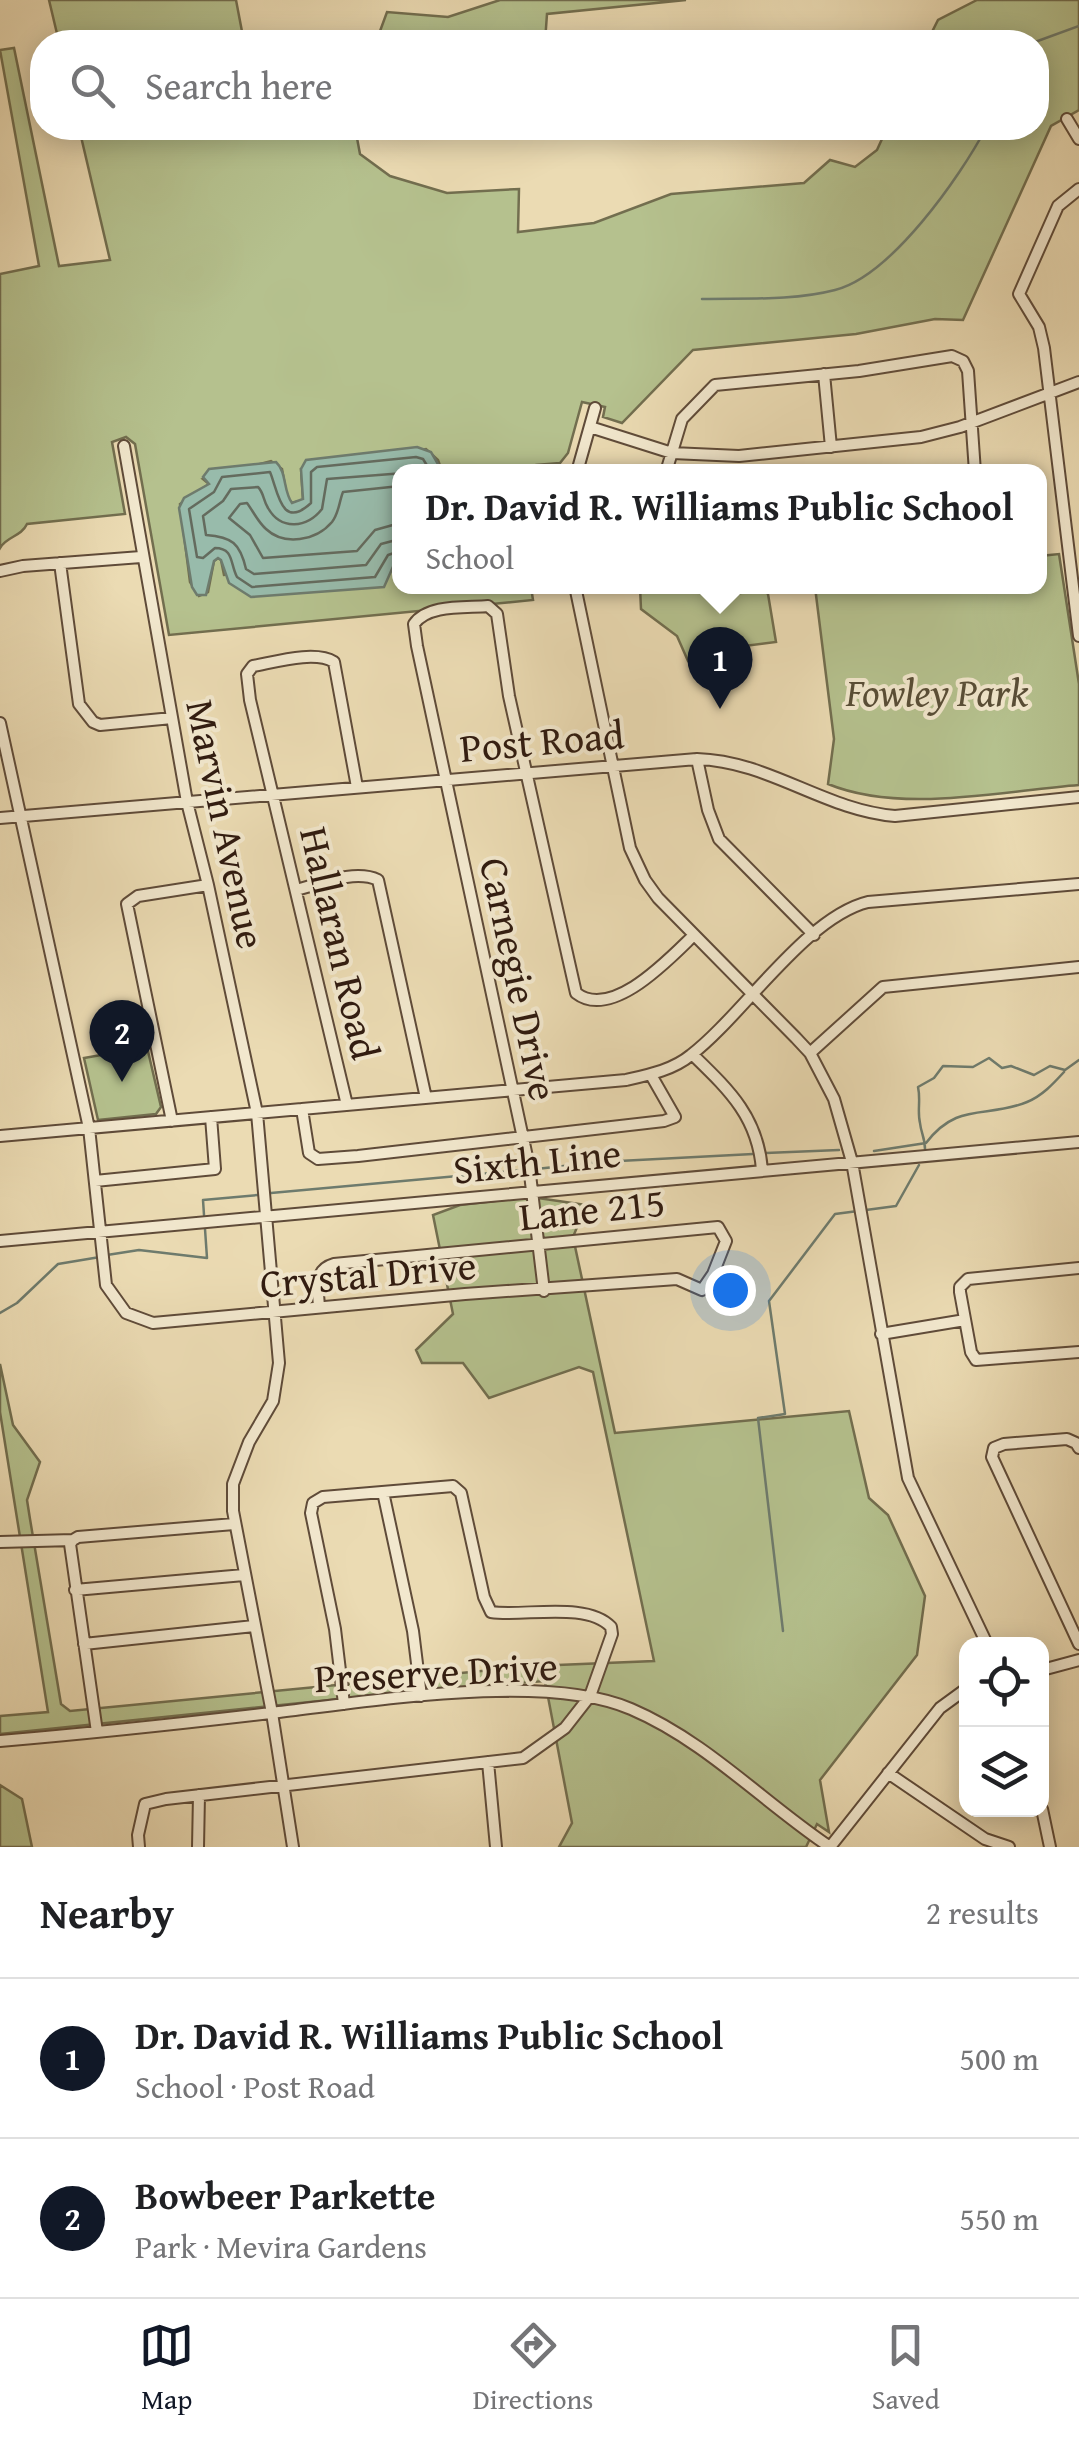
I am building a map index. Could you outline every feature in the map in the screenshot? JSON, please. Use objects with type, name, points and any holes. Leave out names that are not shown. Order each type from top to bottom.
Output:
[{"type":"street","points":[[1066,120],[1079,139]]},
{"type":"street","points":[[1079,189],[1058,206],[1020,294],[1039,327],[1079,636]]},
{"type":"street","points":[[669,464],[685,414],[715,386],[955,357],[965,363],[968,371],[976,464]]},
{"type":"street","points":[[824,374],[832,447]]},
{"type":"street","points":[[590,427],[672,453],[726,456],[832,447],[922,437],[1079,382]]},
{"type":"street","points":[[578,464],[595,408]]},
{"type":"street","name":"Marvin Avenue","points":[[124,446],[187,802],[257,1113],[280,1363],[273,1401],[249,1442],[233,1484],[234,1524],[272,1713],[292,1847]]},
{"type":"street","points":[[0,571],[141,557]]},
{"type":"street","points":[[60,563],[79,704],[86,715],[100,725],[172,718]]},
{"type":"street","points":[[577,594],[637,865],[658,898],[810,1053],[839,1110],[852,1162],[908,1478],[984,1637]]},
{"type":"street","name":"Carnegie Drive","points":[[526,772],[509,696],[497,614],[488,606],[423,614],[414,624],[534,1192],[544,1290]]},
{"type":"street","name":"Hallaran Road","points":[[347,1105],[246,674],[253,666],[312,658],[334,662],[357,788]]},
{"type":"street","name":"Crystal Drive","points":[[0,729],[89,1128],[106,1285],[126,1314],[153,1323],[677,1279],[702,1290]]},
{"type":"street","points":[[697,759],[712,823],[722,844],[814,935]]},
{"type":"street","name":"Post Road","points":[[0,818],[697,759],[737,762],[865,814],[909,814],[1079,797]]},
{"type":"street","points":[[526,772],[576,993],[584,999],[594,999],[630,990],[694,936]]},
{"type":"street","points":[[296,890],[356,876],[368,875],[378,880],[426,1098]]},
{"type":"street","points":[[0,1135],[652,1075],[693,1054],[842,911],[868,902],[1079,884]]},
{"type":"street","points":[[172,1121],[127,904],[138,896],[208,885]]},
{"type":"street","points":[[810,1053],[883,987],[1079,968]]},
{"type":"street","points":[[693,1054],[738,1099],[760,1147],[762,1170]]},
{"type":"street","points":[[302,1109],[309,1153],[318,1159],[675,1117],[652,1075]]},
{"type":"street","points":[[95,1182],[215,1169],[211,1117]]},
{"type":"street","name":"Sixth Line","points":[[0,1241],[1079,1142]]},
{"type":"street","name":"Lane 215","points":[[319,1308],[318,1276],[328,1266],[718,1227],[724,1233],[726,1247],[702,1290]]},
{"type":"street","points":[[1079,1268],[968,1279],[960,1286],[971,1352],[976,1360],[1079,1352]]},
{"type":"street","points":[[881,1334],[966,1320]]},
{"type":"street","points":[[1079,1448],[1067,1439],[1004,1444],[994,1448],[992,1457],[1079,1644]]},
{"type":"street","points":[[139,1847],[146,1804],[199,1794],[524,1758],[565,1728],[590,1696],[612,1634],[608,1622],[563,1612],[491,1612],[462,1493],[457,1488],[447,1485],[323,1497],[313,1503],[311,1513],[335,1629],[344,1704]]},
{"type":"street","points":[[383,1492],[413,1632],[421,1696]]},
{"type":"street","points":[[97,1732],[70,1544],[78,1536],[234,1524]]},
{"type":"street","points":[[0,1542],[73,1540]]},
{"type":"street","points":[[76,1590],[244,1575]]},
{"type":"street","points":[[84,1644],[254,1626]]},
{"type":"street","points":[[1049,1668],[1079,1660]]},
{"type":"street","name":"Preserve Drive","points":[[1,1741],[421,1696],[546,1692],[590,1696],[632,1709],[700,1748],[830,1847]]},
{"type":"street","points":[[830,1847],[940,1708],[959,1694]]},
{"type":"street","points":[[0,1728],[1,1741]]},
{"type":"street","points":[[488,1762],[496,1847]]},
{"type":"street","points":[[888,1773],[970,1829],[1009,1847]]},
{"type":"street","points":[[198,1847],[199,1794]]},
{"type":"street","points":[[1043,1817],[1046,1846]]},
{"type":"green space","points":[[49,0],[236,0],[242,30],[56,30]]},
{"type":"green space","points":[[500,0],[686,0],[547,14],[546,30],[380,30],[387,12],[448,17]]},
{"type":"green space","points":[[977,0],[1079,0],[1079,110],[1049,130],[1049,30],[933,30],[938,20]]},
{"type":"green space","points":[[14,48],[59,266],[110,260],[82,140],[357,140],[360,154],[390,176],[447,193],[519,189],[518,232],[594,223],[671,194],[804,183],[830,160],[855,167],[877,150],[882,140],[1045,140],[963,320],[935,319],[856,334],[693,350],[622,423],[603,417],[605,407],[582,402],[568,453],[560,463],[439,464],[426,449],[301,469],[303,500],[292,503],[287,497],[282,469],[271,461],[203,479],[209,484],[180,504],[190,582],[199,596],[208,592],[218,558],[224,575],[392,560],[392,594],[532,594],[533,600],[169,635],[135,444],[126,437],[112,442],[125,514],[27,524],[0,548],[0,274],[39,266],[0,50]]},
{"type":"green space","name":"Fowley Park","points":[[1059,554],[1079,684],[1079,785],[919,799],[887,798],[828,784],[834,739],[816,594],[1047,594],[1047,555]]},
{"type":"green space","points":[[640,594],[768,594],[776,642],[736,647],[740,681],[727,681],[731,687],[719,690],[694,659],[688,661],[677,636],[641,609]]},
{"type":"green space","points":[[147,1047],[161,1107],[156,1114],[98,1120],[84,1058]]},
{"type":"green space","points":[[531,1197],[586,1205],[573,1237],[615,1433],[849,1411],[869,1498],[888,1515],[925,1596],[917,1655],[820,1780],[829,1832],[817,1824],[806,1847],[559,1847],[572,1823],[545,1681],[0,1734],[0,1716],[48,1712],[0,1412],[0,1364],[13,1425],[40,1462],[27,1500],[61,1704],[70,1711],[533,1666],[654,1661],[593,1372],[579,1367],[489,1398],[463,1363],[422,1363],[416,1350],[453,1314],[433,1215],[460,1205]]},
{"type":"green space","points":[[0,1785],[22,1799],[32,1847],[0,1847]]},
{"type":"water","points":[[417,447],[431,452],[438,464],[392,464],[392,569],[384,587],[251,597],[229,583],[218,558],[206,595],[197,595],[192,587],[179,508],[184,498],[209,484],[203,477],[209,469],[276,462],[292,503],[303,499],[301,469],[306,460]]},
{"type":"waterway","points":[[1049,37],[1079,26]]},
{"type":"waterway","points":[[702,299],[803,296],[856,281],[879,266],[922,222],[979,140]]},
{"type":"waterway","points":[[925,1149],[918,1087],[934,1078],[943,1066],[973,1067],[989,1058],[1002,1068],[1011,1066],[1034,1075],[1050,1066],[1065,1070],[1079,1060]]},
{"type":"waterway","points":[[874,1151],[926,1143],[961,1116],[1027,1102],[1064,1072]]},
{"type":"waterway","points":[[766,1153],[839,1150]]},
{"type":"waterway","points":[[536,1169],[753,1154]]},
{"type":"waterway","points":[[866,1210],[896,1206],[919,1165]]},
{"type":"waterway","points":[[271,1193],[523,1170]]},
{"type":"waterway","points":[[204,1215],[203,1200],[258,1195]]},
{"type":"waterway","points":[[783,1631],[758,1418],[785,1414],[769,1301],[835,1214],[858,1211]]},
{"type":"waterway","points":[[107,1255],[139,1250],[207,1258],[205,1229]]},
{"type":"waterway","points":[[0,1313],[17,1303],[58,1264],[100,1257]]},
{"type":"place","name":"Dr. David R. Williams Public School","points":[[720,709]]},
{"type":"place","name":"Bowbeer Parkette","points":[[122,1082]]}]
